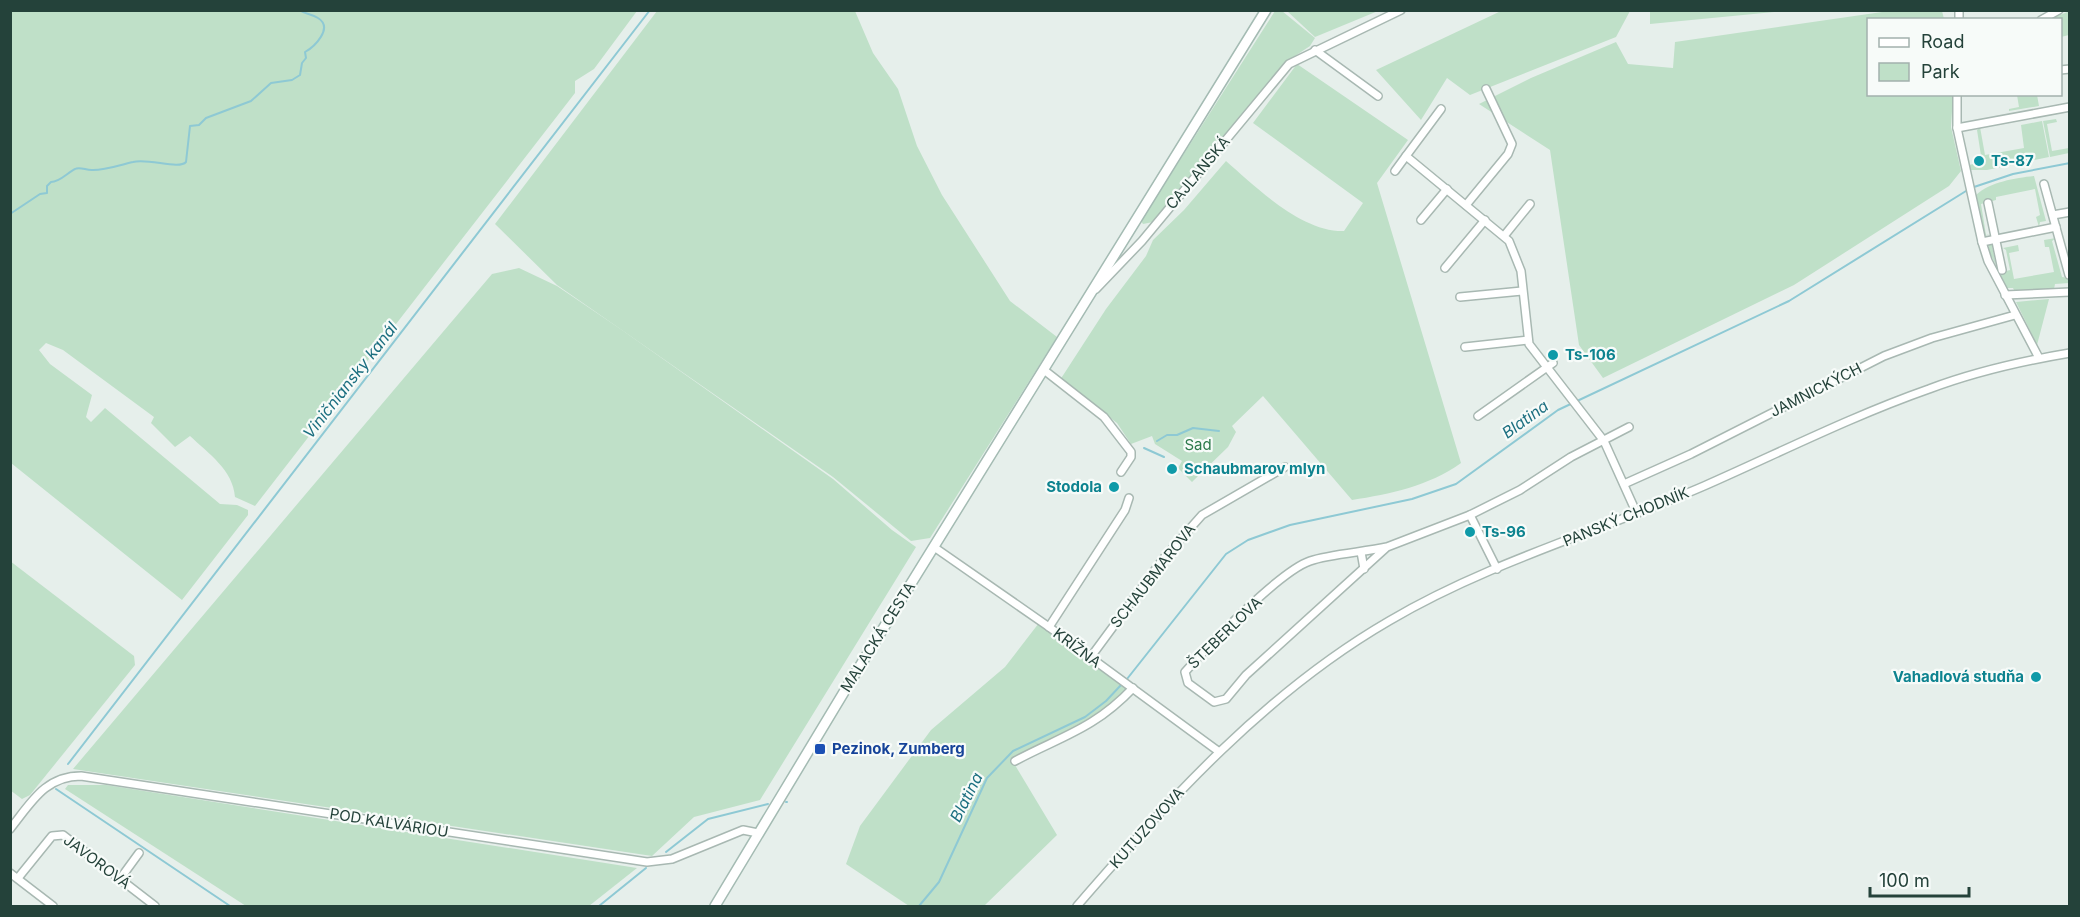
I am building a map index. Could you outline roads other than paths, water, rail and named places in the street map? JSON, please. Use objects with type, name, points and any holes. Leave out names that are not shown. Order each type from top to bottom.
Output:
[{"type":"main road","points":[[1044,370],[1266,10]]},
{"type":"main road","name":"MALACKÁ CESTA","points":[[715,906],[772,809],[1044,370]]},
{"type":"street","name":"CAJLANSKÁ","points":[[1092,293],[1142,241],[1289,64],[1401,10]]},
{"type":"street","points":[[2045,18],[2059,10]]},
{"type":"street","points":[[1315,50],[1378,96]]},
{"type":"street","points":[[1466,205],[1508,154],[1512,144],[1486,89]]},
{"type":"street","points":[[1957,96],[1957,128],[1982,242],[2014,315],[2038,358]]},
{"type":"street","points":[[1957,128],[2070,107]]},
{"type":"street","points":[[1395,171],[1441,109]]},
{"type":"street","points":[[1406,156],[1504,236],[1519,261],[1528,340],[1550,365],[1568,395],[1604,441],[1636,514]]},
{"type":"street","points":[[2044,184],[2069,274]]},
{"type":"street","points":[[1421,219],[1447,189]]},
{"type":"street","points":[[1988,203],[2002,270]]},
{"type":"street","points":[[1504,236],[1530,204]]},
{"type":"street","points":[[2053,215],[2070,212]]},
{"type":"street","points":[[1445,268],[1485,220]]},
{"type":"street","points":[[1982,242],[2056,227]]},
{"type":"street","points":[[1129,233],[1142,241]]},
{"type":"street","points":[[2061,245],[2070,243]]},
{"type":"street","points":[[1460,297],[1522,291]]},
{"type":"street","points":[[2005,295],[2070,292]]},
{"type":"street","name":"JAMNICKÝCH","points":[[1624,484],[1691,454],[1884,356],[1932,338],[2014,315]]},
{"type":"street","points":[[1465,347],[1528,340]]},
{"type":"street","name":"PANSKÝ CHODNÍK","points":[[1218,751],[1301,679],[1345,647],[1390,620],[1497,569],[1636,514],[1930,388],[2038,358],[2070,353]]},
{"type":"street","points":[[1478,416],[1550,365]]},
{"type":"street","points":[[1044,370],[1104,417],[1131,452],[1131,457],[1121,472]]},
{"type":"street","name":"ŠTEBERLOVA","points":[[1388,547],[1246,675],[1226,699],[1214,702],[1188,683],[1185,672],[1213,641],[1292,571],[1310,561],[1388,547],[1470,515],[1520,490],[1571,457],[1629,427]]},
{"type":"street","name":"SCHAUBMAROVA","points":[[1090,658],[1163,559],[1202,515],[1285,467]]},
{"type":"street","points":[[1049,627],[1125,510],[1129,498]]},
{"type":"street","points":[[1470,515],[1497,569]]},
{"type":"street","name":"KRÍŽNA","points":[[934,547],[1049,627],[1218,751]]},
{"type":"street","points":[[1361,552],[1364,569]]},
{"type":"street","points":[[1015,760],[1070,736],[1101,718],[1132,688]]},
{"type":"street","name":"KUTUZOVOVA","points":[[1077,906],[1218,751]]},
{"type":"street","name":"POD KALVÁRIOU","points":[[10,828],[50,783],[66,777],[81,776],[647,862],[672,860],[743,830],[758,833]]},
{"type":"street","name":"JAVOROVÁ","points":[[18,878],[52,836],[63,835],[155,906]]},
{"type":"street","points":[[120,879],[139,854]]},
{"type":"street","points":[[10,873],[53,906]]},
{"type":"waterway","points":[[10,214],[40,194],[47,193],[47,186],[51,182],[77,168],[98,170],[140,161],[177,165],[186,162],[190,126],[199,125],[206,118],[251,101],[271,83],[292,80],[300,75],[302,63],[306,58],[305,52],[321,37],[324,27],[318,18],[299,10]]},
{"type":"waterway","name":"Viničniansky kanál","points":[[68,764],[650,10]]},
{"type":"waterway","name":"Blatina","points":[[1974,187],[2013,174],[2070,163]]},
{"type":"waterway","name":"Blatina","points":[[1127,679],[1226,554],[1248,540],[1290,525],[1412,499],[1456,484],[1558,410],[1789,301],[1966,191]]},
{"type":"waterway","points":[[1157,441],[1167,435],[1177,435],[1193,428],[1219,431]]},
{"type":"waterway","points":[[1144,448],[1164,457]]},
{"type":"waterway","name":"Blatina","points":[[919,906],[939,882],[987,778],[1013,751],[1085,717],[1106,701],[1121,685]]},
{"type":"waterway","points":[[56,789],[230,906]]},
{"type":"waterway","points":[[666,852],[708,819],[768,804]]},
{"type":"waterway","points":[[599,906],[646,868]]},
{"type":"place","name":"Ts-87","points":[[1979,161]]},
{"type":"place","name":"Ts-106","points":[[1553,355]]},
{"type":"place","name":"Schaubmarov mlyn","points":[[1172,469]]},
{"type":"place","name":"Stodola","points":[[1114,487]]},
{"type":"place","name":"Ts-96","points":[[1470,532]]},
{"type":"place","name":"Vahadlová studňa","points":[[2036,677]]},
{"type":"place","name":"Pezinok, Zumberg","points":[[820,749]]},
{"type":"park label","name":"Sad","points":[[1198,445]]}]
